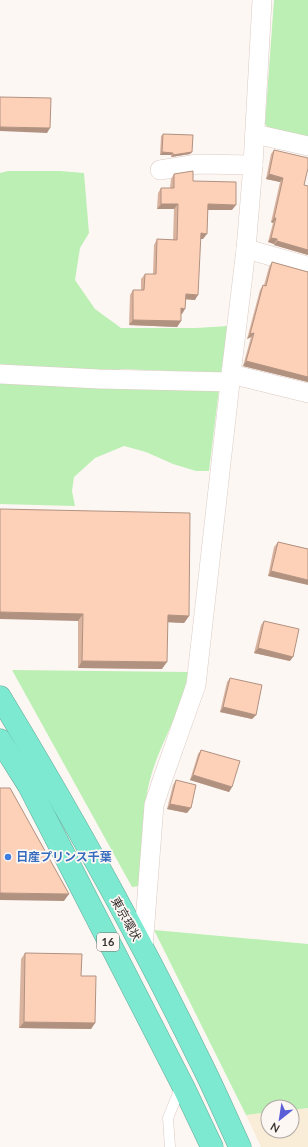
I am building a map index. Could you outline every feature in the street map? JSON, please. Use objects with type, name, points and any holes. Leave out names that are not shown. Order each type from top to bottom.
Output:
[{"type":"highway","name":"東京環状","points":[[0,697],[47,775],[143,948],[198,1057],[240,1147]]},
{"type":"highway","name":"16","points":[[0,740],[29,786],[182,1084],[212,1147]]},
{"type":"street","points":[[143,948],[154,806],[196,685],[246,249],[255,134],[262,0]]},
{"type":"street","points":[[255,134],[308,146]]},
{"type":"street","points":[[160,170],[198,164],[253,165]]},
{"type":"street","points":[[246,249],[307,266]]},
{"type":"street","points":[[0,374],[99,379],[230,378],[308,391]]},
{"type":"lane","points":[[170,1147],[168,1118],[182,1084]]},
{"type":"shaded area","points":[[308,1108],[308,1147],[261,1147],[246,1115],[260,1113],[260,1139],[300,1139],[300,1109]]},
{"type":"green space","points":[[274,0],[308,0],[308,140],[272,132],[265,124]]},
{"type":"green space","points":[[8,171],[60,171],[84,173],[89,233],[80,248],[75,280],[95,309],[121,328],[196,328],[228,326],[221,373],[121,369],[115,372],[0,368],[0,173]]},
{"type":"green space","points":[[0,381],[219,389],[209,471],[196,471],[173,464],[146,452],[124,446],[95,458],[74,477],[72,491],[75,506],[0,504]]},
{"type":"green space","points":[[12,670],[188,672],[182,699],[155,763],[148,789],[145,803],[139,886],[132,887]]},
{"type":"green space","points":[[154,930],[308,944],[308,1108],[300,1109],[300,1099],[260,1099],[260,1113],[246,1115]]},
{"type":"building","points":[[0,97],[51,98],[50,128],[0,127]]},
{"type":"building","points":[[163,134],[193,135],[192,152],[173,155],[173,153],[162,152]]},
{"type":"building","points":[[274,150],[308,158],[308,168],[304,185],[308,186],[308,250],[271,238],[283,178],[269,174]]},
{"type":"building","points":[[193,171],[193,181],[236,182],[236,205],[208,204],[207,234],[201,233],[198,295],[186,294],[185,309],[181,308],[181,321],[133,320],[133,290],[144,290],[145,274],[156,274],[157,239],[177,240],[178,204],[161,204],[161,188],[174,188],[174,174]]},
{"type":"building","points":[[272,262],[308,272],[308,377],[246,361],[254,333],[250,334],[263,285],[266,286]]},
{"type":"building","points":[[0,509],[190,513],[189,616],[168,615],[167,662],[82,661],[83,614],[0,612]]},
{"type":"building","points":[[278,542],[308,549],[308,580],[271,571]]},
{"type":"building","points":[[264,621],[299,629],[293,657],[258,648]]},
{"type":"building","points":[[230,678],[262,685],[256,715],[223,707]]},
{"type":"building","points":[[201,750],[240,761],[232,787],[193,775]]},
{"type":"building","points":[[176,780],[196,785],[191,808],[170,804]]},
{"type":"building","points":[[0,788],[10,788],[69,894],[0,893]]},
{"type":"building","points":[[25,953],[82,954],[81,976],[96,976],[95,1023],[24,1022]]},
{"type":"place","name":"日産プリンス千葉","points":[[8,857]]}]
